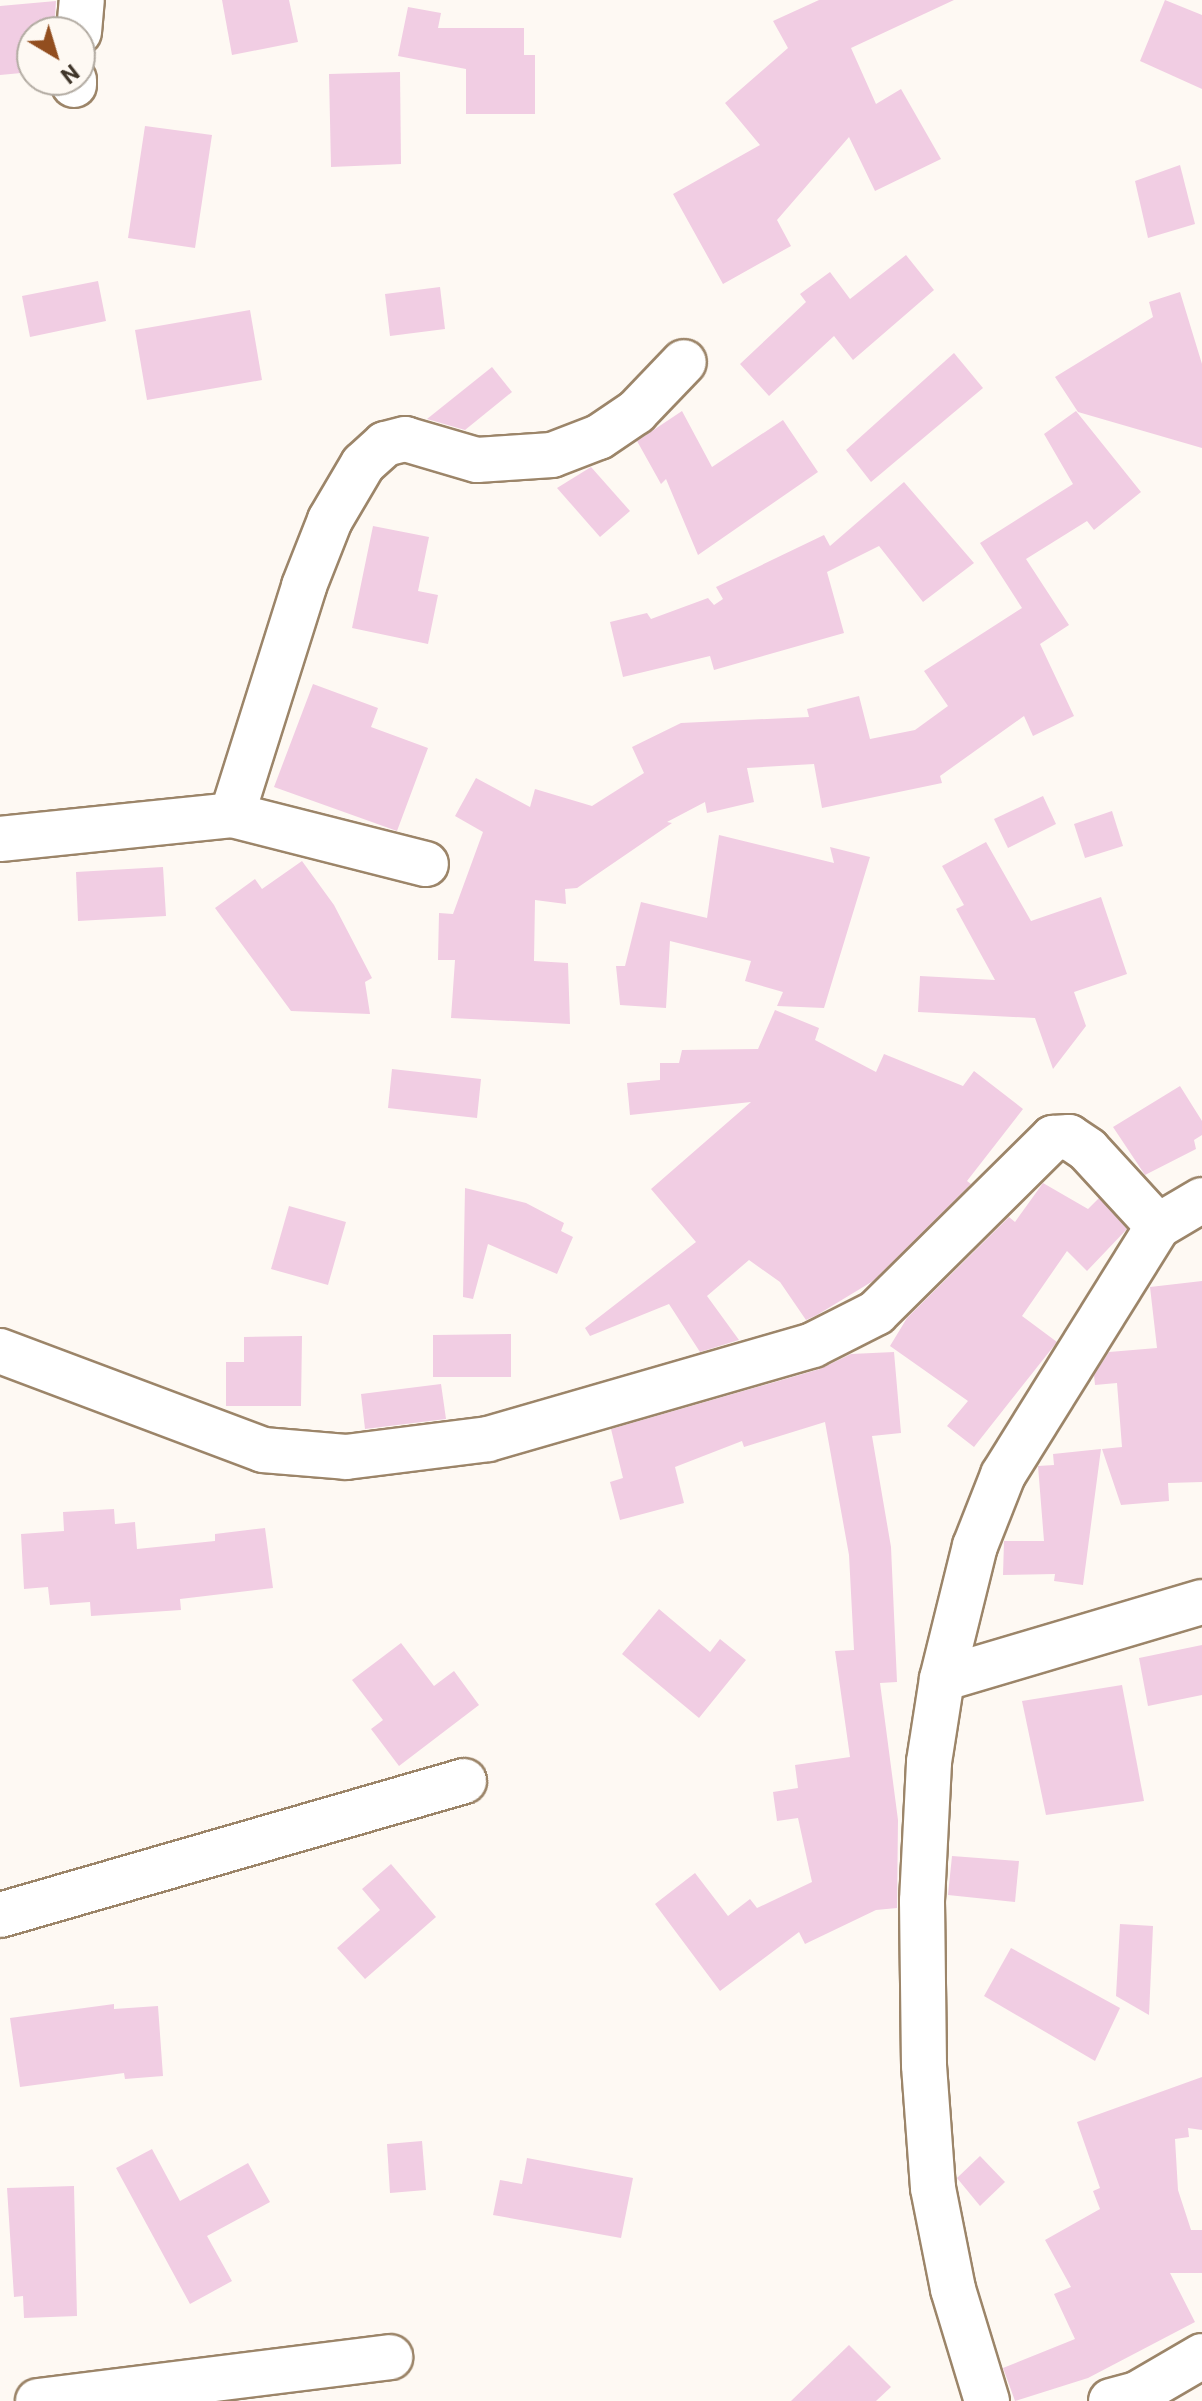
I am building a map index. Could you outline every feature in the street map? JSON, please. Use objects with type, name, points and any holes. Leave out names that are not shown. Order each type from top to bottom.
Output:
[{"type":"street","points":[[232,815],[304,586],[330,520],[363,464],[385,444],[405,439],[477,460],[552,455],[599,437],[636,412],[684,362]]},
{"type":"street","points":[[0,839],[232,815],[426,864]]},
{"type":"street","points":[[0,1351],[248,1445],[346,1457],[488,1439],[813,1345],[876,1313],[1053,1138],[1069,1137],[1088,1150],[1158,1226]]},
{"type":"street","points":[[987,2401],[953,2289],[933,2188],[924,2065],[922,1901],[929,1762],[942,1679],[975,1546],[1003,1475],[1158,1226],[1202,1200]]},
{"type":"street","points":[[942,1679],[1202,1602]]},
{"type":"street","points":[[0,1915],[464,1781]]},
{"type":"street","points":[[1111,2401],[1137,2394],[1202,2356]]},
{"type":"street","points":[[38,2401],[390,2357]]},
{"type":"building","points":[[222,0],[289,0],[298,42],[232,55]]},
{"type":"building","points":[[819,0],[954,0],[851,48],[876,104],[901,89],[941,159],[875,191],[849,137],[777,220],[791,246],[723,284],[673,194],[760,145],[725,103],[788,48],[773,21]]},
{"type":"building","points":[[1165,0],[1202,15],[1202,89],[1140,61]]},
{"type":"building","points":[[56,1],[55,16],[16,16],[16,74],[0,75],[0,6]]},
{"type":"building","points":[[408,7],[441,13],[438,28],[524,28],[524,55],[535,55],[535,114],[466,114],[466,69],[398,56]]},
{"type":"building","points":[[400,72],[401,164],[331,167],[329,74]]},
{"type":"building","points":[[145,126],[212,135],[195,248],[128,238]]},
{"type":"building","points":[[1180,165],[1195,224],[1148,238],[1135,181]]},
{"type":"building","points":[[906,255],[934,290],[853,360],[834,336],[769,396],[740,364],[806,302],[800,294],[830,272],[850,299]]},
{"type":"building","points":[[98,281],[106,321],[30,337],[22,296]]},
{"type":"building","points":[[440,287],[445,329],[390,336],[385,294]]},
{"type":"building","points":[[1180,292],[1202,364],[1202,448],[1078,412],[1055,377],[1153,317],[1149,302]]},
{"type":"building","points":[[250,310],[262,380],[147,400],[135,330]]},
{"type":"building","points":[[954,353],[983,388],[871,482],[846,450]]},
{"type":"building","points":[[492,367],[512,392],[465,430],[427,419]]},
{"type":"building","points":[[682,411],[712,467],[783,420],[818,472],[698,555],[666,479],[661,484],[637,441]]},
{"type":"building","points":[[1076,411],[1141,492],[1094,530],[1087,521],[1026,559],[1069,625],[1040,644],[1074,716],[1033,736],[1024,716],[940,776],[942,783],[822,808],[814,764],[747,768],[754,802],[707,813],[705,802],[667,822],[672,823],[577,888],[565,889],[566,904],[535,900],[534,961],[568,963],[570,1024],[451,1018],[455,960],[438,960],[439,913],[453,914],[483,832],[455,816],[476,778],[530,807],[535,789],[592,806],[644,773],[632,747],[681,723],[809,717],[807,709],[859,696],[870,739],[915,730],[948,706],[924,671],[1022,608],[980,543],[1073,484],[1044,434]]},
{"type":"building","points":[[591,467],[630,511],[600,537],[557,488]]},
{"type":"building","points":[[904,482],[974,563],[923,602],[879,546],[827,572],[844,633],[714,670],[710,656],[623,677],[610,622],[647,613],[651,619],[708,598],[714,605],[723,599],[716,587],[824,535],[830,546]]},
{"type":"building","points":[[373,526],[429,537],[418,591],[438,595],[428,644],[352,628]]},
{"type":"building","points":[[313,684],[378,708],[371,727],[428,748],[397,831],[274,787]]},
{"type":"building","points":[[1043,796],[1056,824],[1008,848],[994,819]]},
{"type":"building","points":[[1112,811],[1123,846],[1085,858],[1074,824]]},
{"type":"building","points":[[719,835],[834,863],[830,847],[870,857],[824,1008],[777,1006],[783,992],[745,981],[751,961],[670,941],[666,1008],[620,1005],[616,966],[625,966],[641,902],[707,918]]},
{"type":"building","points":[[986,842],[1031,921],[1101,897],[1127,974],[1074,992],[1086,1026],[1053,1069],[1035,1018],[918,1012],[920,976],[995,980],[956,909],[964,905],[942,866]]},
{"type":"building","points":[[302,861],[334,905],[372,978],[365,982],[370,1014],[291,1011],[215,908],[255,879],[262,889]]},
{"type":"building","points":[[163,867],[166,916],[78,921],[76,872]]},
{"type":"building","points":[[775,1010],[819,1028],[815,1040],[876,1072],[884,1054],[963,1086],[974,1071],[1023,1109],[967,1181],[971,1184],[873,1281],[817,1315],[806,1320],[780,1282],[749,1260],[707,1296],[739,1340],[700,1352],[669,1304],[590,1336],[585,1328],[696,1242],[651,1189],[751,1102],[630,1115],[627,1083],[660,1080],[660,1063],[679,1063],[682,1050],[758,1049]]},
{"type":"building","points":[[392,1069],[481,1079],[477,1118],[388,1108]]},
{"type":"building","points":[[1180,1086],[1202,1121],[1202,1135],[1194,1140],[1196,1149],[1145,1175],[1113,1127]]},
{"type":"building","points":[[1043,1183],[1088,1209],[1099,1198],[1127,1229],[1087,1271],[1067,1251],[1022,1316],[1057,1342],[974,1447],[947,1426],[968,1401],[890,1346],[907,1318],[1009,1217],[1015,1222]]},
{"type":"building","points":[[465,1188],[526,1203],[564,1223],[561,1231],[573,1237],[557,1274],[488,1244],[473,1299],[463,1297]]},
{"type":"building","points":[[289,1206],[346,1222],[328,1285],[271,1269]]},
{"type":"building","points":[[1202,1281],[1202,1482],[1168,1483],[1169,1501],[1121,1505],[1102,1449],[1122,1447],[1117,1383],[1095,1385],[1094,1375],[1109,1352],[1157,1348],[1150,1287]]},
{"type":"building","points":[[511,1334],[511,1377],[433,1377],[433,1335]]},
{"type":"building","points":[[302,1336],[301,1406],[226,1406],[226,1362],[244,1362],[244,1337]]},
{"type":"building","points":[[894,1352],[901,1433],[872,1436],[891,1547],[897,1682],[880,1683],[898,1820],[897,1908],[876,1910],[805,1944],[799,1932],[720,1991],[655,1904],[695,1873],[728,1916],[750,1899],[757,1908],[812,1882],[798,1818],[777,1821],[773,1792],[798,1788],[795,1765],[850,1757],[835,1651],[854,1650],[849,1555],[825,1422],[744,1447],[742,1441],[675,1467],[684,1503],[620,1520],[610,1482],[623,1478],[611,1429],[820,1369],[851,1354]]},
{"type":"building","points":[[441,1384],[446,1419],[365,1429],[361,1394]]},
{"type":"building","points":[[1101,1449],[1083,1585],[1054,1581],[1055,1574],[1003,1575],[1004,1541],[1044,1541],[1038,1466],[1054,1465],[1053,1454]]},
{"type":"building","points":[[114,1509],[115,1524],[135,1522],[137,1549],[215,1541],[215,1534],[265,1528],[273,1588],[180,1599],[181,1610],[91,1616],[90,1602],[50,1605],[48,1587],[24,1589],[21,1534],[64,1531],[63,1512]]},
{"type":"building","points":[[659,1609],[710,1652],[720,1639],[746,1660],[699,1718],[622,1654]]},
{"type":"building","points":[[401,1643],[434,1686],[454,1671],[479,1705],[399,1766],[371,1729],[383,1720],[352,1680]]},
{"type":"building","points":[[1202,1645],[1202,1695],[1148,1706],[1139,1658]]},
{"type":"building","points":[[1122,1685],[1144,1801],[1046,1815],[1022,1701]]},
{"type":"building","points":[[952,1856],[1019,1861],[1015,1902],[948,1895]]},
{"type":"building","points":[[391,1864],[436,1917],[365,1979],[337,1948],[380,1910],[362,1889]]},
{"type":"building","points":[[1120,1924],[1153,1926],[1149,2015],[1116,1996]]},
{"type":"building","points":[[1011,1948],[1120,2008],[1095,2061],[984,1996]]},
{"type":"building","points":[[114,2004],[114,2009],[158,2006],[163,2076],[125,2079],[124,2073],[20,2087],[10,2018]]},
{"type":"building","points":[[1202,2077],[1202,2130],[1188,2128],[1189,2137],[1175,2139],[1178,2190],[1191,2230],[1202,2230],[1202,2273],[1170,2273],[1195,2322],[1088,2378],[1015,2401],[1003,2368],[1075,2339],[1054,2294],[1071,2287],[1045,2240],[1100,2209],[1093,2191],[1100,2188],[1077,2122]]},
{"type":"building","points":[[422,2141],[426,2190],[390,2193],[387,2144]]},
{"type":"building","points":[[152,2149],[180,2201],[248,2163],[270,2202],[207,2236],[232,2281],[190,2304],[116,2168]]},
{"type":"building","points":[[980,2156],[1005,2182],[980,2206],[957,2178]]},
{"type":"building","points":[[527,2158],[633,2178],[621,2238],[493,2215],[500,2180],[522,2184]]},
{"type":"building","points":[[74,2186],[77,2316],[24,2318],[23,2296],[14,2297],[7,2188]]},
{"type":"building","points":[[849,2345],[891,2387],[876,2401],[791,2401]]}]
